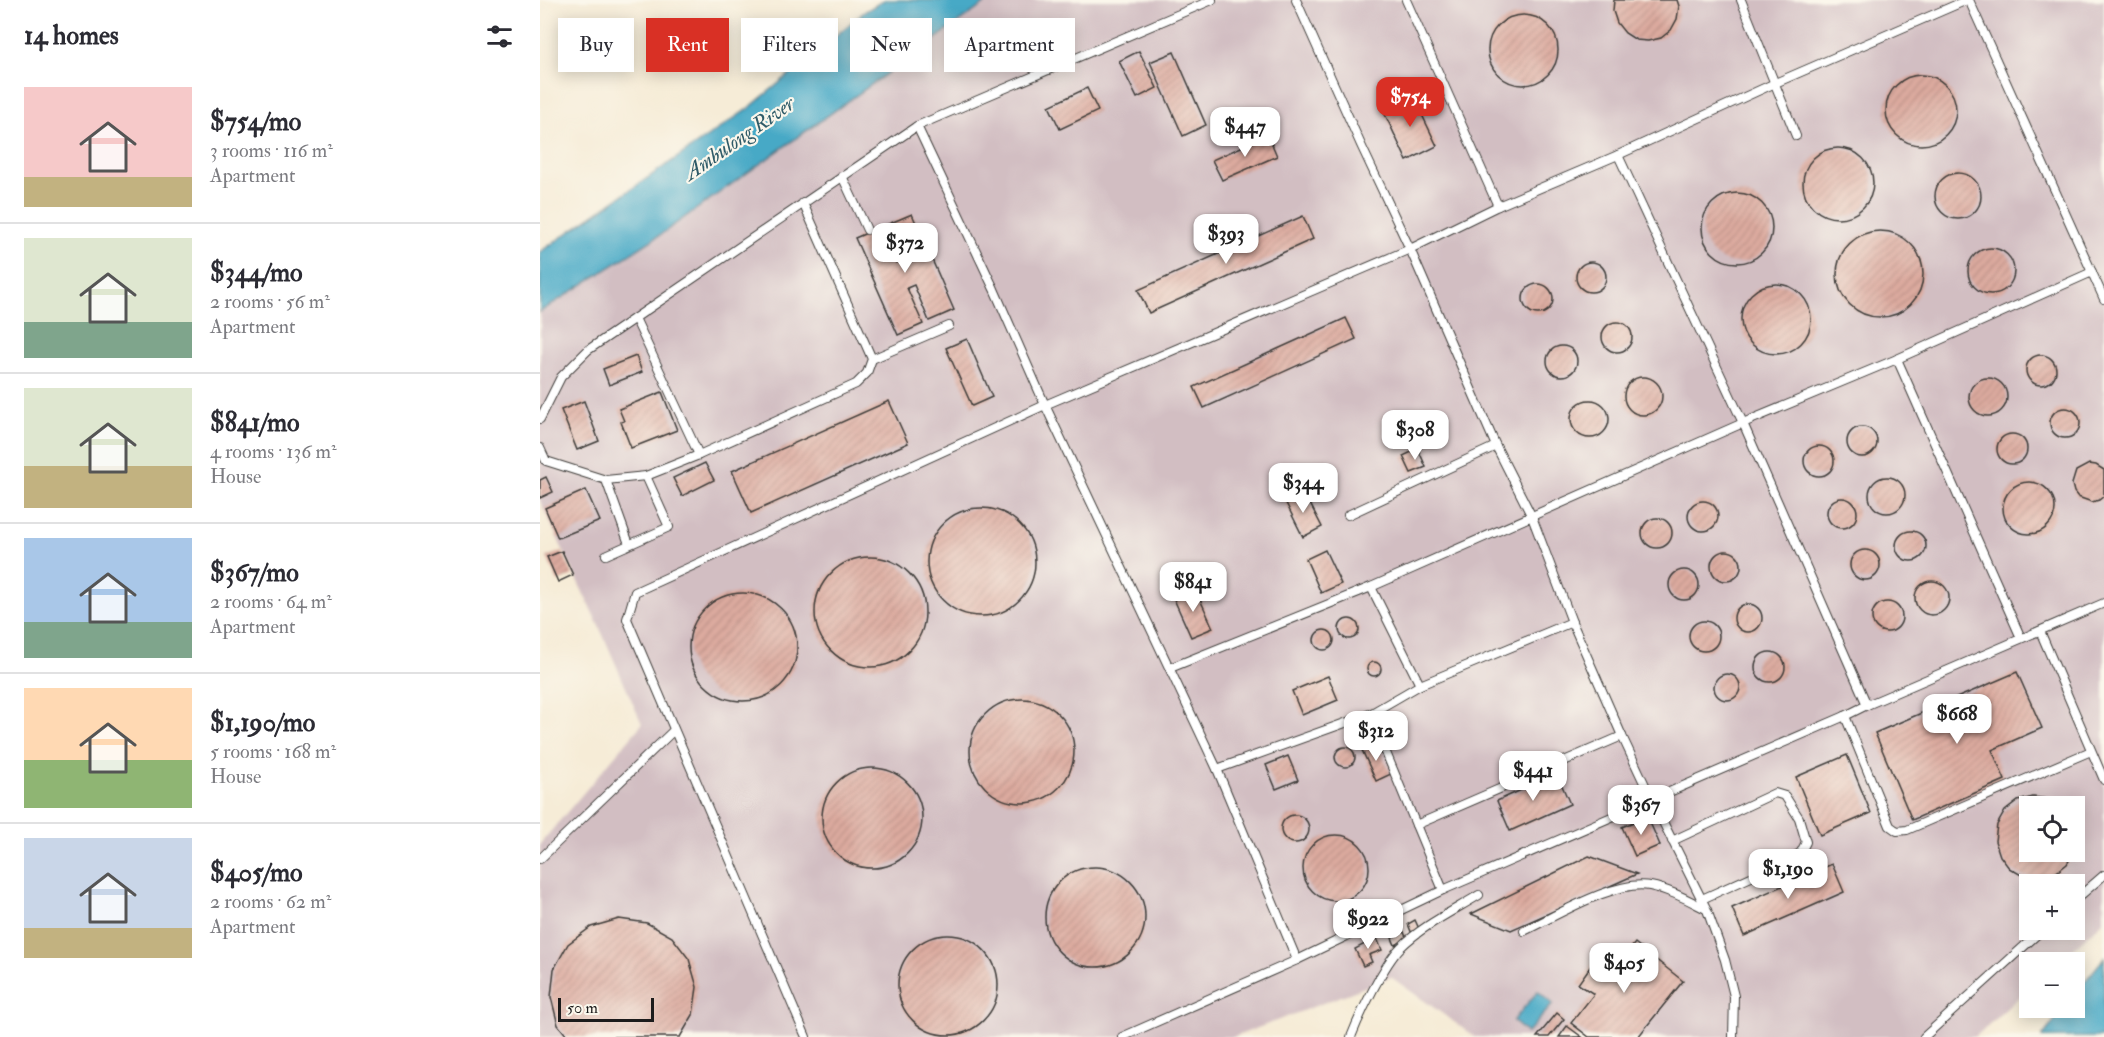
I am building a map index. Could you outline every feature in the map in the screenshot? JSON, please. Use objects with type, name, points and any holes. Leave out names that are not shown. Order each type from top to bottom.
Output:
[{"type":"lane","points":[[540,419],[561,377],[588,350],[917,126],[1212,0]]},
{"type":"lane","points":[[1296,0],[1410,249],[1496,446],[1532,517],[1572,622],[1622,736],[1707,910],[1725,960],[1734,996],[1735,1036]]},
{"type":"lane","points":[[1406,0],[1498,206]]},
{"type":"lane","points":[[1741,0],[1773,84],[1796,136]]},
{"type":"lane","points":[[806,1037],[627,619],[635,592],[1045,405],[1410,249],[1498,206],[1968,0],[2104,299]]},
{"type":"lane","points":[[917,126],[994,289],[1045,405],[1170,668],[1216,769],[1297,960]]},
{"type":"lane","points":[[1618,155],[1743,423],[1867,705]]},
{"type":"lane","points":[[842,176],[867,230]]},
{"type":"lane","points":[[540,448],[546,461],[606,480],[646,476],[699,455],[856,384],[867,373],[872,359],[803,203]]},
{"type":"lane","points":[[1170,668],[1371,587],[1743,423],[1897,359],[2091,272]]},
{"type":"lane","points":[[635,318],[699,455]]},
{"type":"lane","points":[[872,359],[950,327]]},
{"type":"lane","points":[[1897,359],[2021,638]]},
{"type":"lane","points":[[1347,515],[1496,446]]},
{"type":"lane","points":[[606,555],[669,527],[646,476]]},
{"type":"lane","points":[[606,480],[629,544]]},
{"type":"lane","points":[[1371,587],[1420,685]]},
{"type":"lane","points":[[1122,1037],[1297,960],[1443,890],[2104,603]]},
{"type":"lane","points":[[1216,769],[1370,714],[1420,685],[1572,622]]},
{"type":"lane","points":[[2040,631],[2104,780]]},
{"type":"lane","points":[[1370,714],[1443,890]]},
{"type":"lane","points":[[1845,716],[1890,826],[1897,831],[1907,830],[2091,751]]},
{"type":"lane","points":[[540,859],[674,730]]},
{"type":"lane","points":[[1416,825],[1622,736]]},
{"type":"lane","points":[[1672,841],[1775,793],[1785,796],[1799,818],[1806,842],[1801,852],[1791,859],[1702,899]]},
{"type":"lane","points":[[2085,891],[2104,875]]},
{"type":"lane","points":[[1524,931],[1605,892],[1631,885],[1649,885],[1673,892],[1707,910]]},
{"type":"lane","points":[[1351,1037],[1376,985],[1399,949],[1413,937],[1479,895]]},
{"type":"lane","points":[[1924,1037],[2031,940]]},
{"type":"shaded area","points":[[990,0],[2104,0],[2104,921],[2085,938],[2085,874],[2019,874],[2019,940],[2083,940],[2069,952],[2019,952],[2019,997],[1975,1037],[1475,1037],[1391,977],[1234,1037],[540,1037],[540,844],[642,724],[540,501],[540,312],[660,235],[889,72],[932,72],[932,41],[944,33],[944,72],[1075,72],[1075,18],[965,18]]},
{"type":"water","points":[[884,0],[990,0],[965,18],[944,18],[944,33],[932,41],[932,18],[857,18]]},
{"type":"water","name":"Ambulong River","points":[[850,24],[850,72],[889,72],[660,235],[540,312],[540,252],[749,108],[792,72],[838,72],[838,34]]},
{"type":"water","points":[[2104,958],[2104,1037],[2042,1037],[2056,1018],[2085,1018],[2085,981]]},
{"type":"water","points":[[1538,991],[1553,1004],[1527,1033],[1513,1021]]},
{"type":"building","points":[[1614,0],[1677,0],[1679,6],[1677,19],[1671,30],[1661,38],[1648,41],[1636,40],[1625,33],[1617,23],[1613,11]]},
{"type":"building","points":[[1523,15],[1536,18],[1548,25],[1555,37],[1558,50],[1555,63],[1548,75],[1536,82],[1523,85],[1510,82],[1498,75],[1491,63],[1488,50],[1491,37],[1498,25],[1510,18]]},
{"type":"building","points":[[1139,51],[1157,88],[1137,98],[1119,61]]},
{"type":"building","points":[[1174,52],[1206,125],[1183,136],[1150,62]]},
{"type":"building","points":[[1921,75],[1934,78],[1946,85],[1953,97],[1956,110],[1953,123],[1946,135],[1934,142],[1921,145],[1908,142],[1896,135],[1889,123],[1886,110],[1889,97],[1896,85],[1908,78]]},
{"type":"building","points":[[1087,88],[1098,111],[1060,129],[1049,106]]},
{"type":"building","points":[[1413,96],[1437,146],[1407,161],[1383,110]]},
{"type":"building","points":[[1268,135],[1277,156],[1222,180],[1212,160]]},
{"type":"building","points":[[1838,148],[1851,151],[1863,158],[1870,170],[1873,183],[1870,196],[1863,208],[1851,215],[1838,218],[1825,215],[1813,208],[1806,196],[1803,183],[1806,170],[1813,158],[1825,151]]},
{"type":"building","points":[[1958,173],[1974,180],[1981,196],[1974,212],[1958,219],[1942,212],[1935,196],[1942,180]]},
{"type":"building","points":[[1737,193],[1750,196],[1762,203],[1769,215],[1772,228],[1769,241],[1762,253],[1750,260],[1737,263],[1724,260],[1712,253],[1705,241],[1702,228],[1705,215],[1712,203],[1724,196]]},
{"type":"building","points":[[912,214],[954,310],[929,321],[914,285],[907,288],[923,324],[898,335],[855,238],[881,227],[896,263],[901,260],[886,225]]},
{"type":"building","points":[[1303,216],[1313,239],[1149,313],[1138,290]]},
{"type":"building","points":[[1880,231],[1904,238],[1916,250],[1923,274],[1916,298],[1904,310],[1880,317],[1856,310],[1844,298],[1837,274],[1844,250],[1856,238]]},
{"type":"building","points":[[1991,248],[2007,255],[2014,271],[2007,287],[1991,294],[1975,287],[1968,271],[1975,255]]},
{"type":"building","points":[[1591,262],[1602,266],[1606,277],[1602,288],[1591,292],[1580,288],[1576,277],[1580,266]]},
{"type":"building","points":[[1538,284],[1549,288],[1553,299],[1549,310],[1538,314],[1527,310],[1523,299],[1527,288]]},
{"type":"building","points":[[1776,284],[1789,287],[1801,294],[1808,306],[1811,319],[1808,332],[1801,344],[1789,351],[1776,354],[1763,351],[1751,344],[1744,332],[1741,319],[1744,306],[1751,294],[1763,287]]},
{"type":"building","points":[[1346,318],[1356,339],[1204,408],[1194,387]]},
{"type":"building","points":[[1617,322],[1628,326],[1632,337],[1628,348],[1617,352],[1606,348],[1602,337],[1606,326]]},
{"type":"building","points":[[967,339],[992,397],[972,406],[946,348]]},
{"type":"building","points":[[1562,346],[1573,350],[1577,361],[1573,372],[1562,376],[1551,372],[1547,361],[1551,350]]},
{"type":"building","points":[[2041,355],[2052,359],[2056,370],[2052,381],[2041,385],[2030,381],[2026,370],[2030,359]]},
{"type":"building","points":[[636,356],[642,372],[609,385],[603,369]]},
{"type":"building","points":[[1643,377],[1656,383],[1662,396],[1656,409],[1643,415],[1630,409],[1624,396],[1630,383]]},
{"type":"building","points":[[1988,378],[2001,384],[2007,397],[2001,410],[1988,416],[1975,410],[1969,397],[1975,384]]},
{"type":"building","points":[[662,392],[677,430],[631,448],[621,422],[624,421],[619,409]]},
{"type":"building","points":[[1590,400],[1603,406],[1609,419],[1603,432],[1590,438],[1577,432],[1571,419],[1577,406]]},
{"type":"building","points":[[584,401],[599,441],[577,450],[561,410]]},
{"type":"building","points":[[889,401],[908,443],[751,513],[732,471]]},
{"type":"building","points":[[2065,408],[2076,412],[2080,423],[2076,434],[2065,438],[2054,434],[2050,423],[2054,412]]},
{"type":"building","points":[[1862,427],[1873,431],[1877,442],[1873,453],[1862,457],[1851,453],[1847,442],[1851,431]]},
{"type":"building","points":[[2012,434],[2023,438],[2027,449],[2023,460],[2012,464],[2001,460],[1997,449],[2001,438]]},
{"type":"building","points":[[1819,446],[1830,450],[1834,461],[1830,472],[1819,476],[1808,472],[1804,461],[1808,450]]},
{"type":"building","points":[[1418,449],[1426,467],[1411,473],[1403,456]]},
{"type":"building","points":[[705,463],[714,480],[682,496],[673,478]]},
{"type":"building","points":[[2089,464],[2104,470],[2104,496],[2092,502],[2078,497],[2072,484],[2076,471]]},
{"type":"building","points":[[546,477],[553,492],[540,498],[540,480]]},
{"type":"building","points":[[1887,477],[1899,483],[1905,495],[1899,507],[1887,513],[1875,507],[1869,495],[1875,483]]},
{"type":"building","points":[[2029,482],[2039,484],[2047,490],[2053,498],[2055,508],[2053,518],[2047,526],[2039,532],[2029,534],[2019,532],[2011,526],[2005,518],[2003,508],[2005,498],[2011,490],[2019,484]]},
{"type":"building","points":[[586,490],[600,521],[558,538],[545,508]]},
{"type":"building","points":[[1304,492],[1322,527],[1303,537],[1285,501]]},
{"type":"building","points":[[1842,498],[1853,502],[1857,513],[1853,524],[1842,528],[1831,524],[1827,513],[1831,502]]},
{"type":"building","points":[[1703,501],[1714,505],[1718,516],[1714,527],[1703,531],[1692,527],[1688,516],[1692,505]]},
{"type":"building","points":[[981,508],[1002,512],[1019,524],[1031,541],[1035,562],[1031,583],[1019,600],[1002,612],[981,616],[960,612],[943,600],[931,583],[927,562],[931,541],[943,524],[960,512]]},
{"type":"building","points":[[1657,518],[1668,522],[1672,533],[1668,544],[1657,548],[1646,544],[1642,533],[1646,522]]},
{"type":"building","points":[[1911,531],[1922,535],[1926,546],[1922,557],[1911,561],[1900,557],[1896,546],[1900,535]]},
{"type":"building","points":[[1325,550],[1341,584],[1321,593],[1306,559]]},
{"type":"building","points":[[1865,550],[1876,554],[1880,565],[1876,576],[1865,580],[1854,576],[1850,565],[1854,554]]},
{"type":"building","points":[[562,551],[573,575],[558,582],[547,557]]},
{"type":"building","points":[[1726,551],[1737,555],[1741,566],[1737,577],[1726,581],[1715,577],[1711,566],[1715,555]]},
{"type":"building","points":[[870,557],[891,561],[909,573],[921,591],[925,612],[921,633],[909,651],[891,663],[870,667],[849,663],[831,651],[819,633],[815,612],[819,591],[831,573],[849,561]]},
{"type":"building","points":[[1684,570],[1695,574],[1699,585],[1695,596],[1684,600],[1673,596],[1669,585],[1673,574]]},
{"type":"building","points":[[1932,581],[1944,586],[1949,598],[1944,610],[1932,615],[1920,610],[1915,598],[1920,586]]},
{"type":"building","points":[[1195,588],[1213,628],[1191,637],[1173,597]]},
{"type":"building","points":[[743,593],[764,597],[781,609],[793,626],[797,647],[793,668],[781,685],[764,697],[743,701],[722,697],[705,685],[693,668],[689,647],[693,626],[705,609],[722,597]]},
{"type":"building","points":[[1887,602],[1898,606],[1902,617],[1898,628],[1887,632],[1876,628],[1872,617],[1876,606]]},
{"type":"building","points":[[1748,604],[1758,608],[1762,618],[1758,628],[1748,632],[1738,628],[1734,618],[1738,608]]},
{"type":"building","points":[[1349,619],[1356,622],[1359,629],[1356,636],[1349,639],[1342,636],[1339,629],[1342,622]]},
{"type":"building","points":[[1704,621],[1715,625],[1719,636],[1715,647],[1704,651],[1693,647],[1689,636],[1693,625]]},
{"type":"building","points":[[1324,630],[1331,633],[1334,640],[1331,647],[1324,650],[1317,647],[1314,640],[1317,633]]},
{"type":"building","points":[[1770,652],[1781,656],[1785,667],[1781,678],[1770,682],[1759,678],[1755,667],[1759,656]]},
{"type":"building","points":[[1374,662],[1379,664],[1381,669],[1379,674],[1374,676],[1369,674],[1367,669],[1369,664]]},
{"type":"building","points":[[2017,672],[2042,728],[1992,750],[2005,780],[1912,820],[1875,733]]},
{"type":"building","points":[[1727,674],[1736,678],[1740,687],[1736,696],[1727,700],[1718,696],[1714,687],[1718,678]]},
{"type":"building","points":[[1328,676],[1338,700],[1302,715],[1292,691]]},
{"type":"building","points":[[1022,699],[1042,703],[1059,714],[1070,731],[1074,751],[1070,771],[1059,788],[1042,799],[1022,803],[1002,799],[985,788],[974,771],[970,751],[974,731],[985,714],[1002,703]]},
{"type":"building","points":[[1394,721],[1399,731],[1386,737],[1381,726]]},
{"type":"building","points":[[1376,743],[1391,774],[1376,781],[1362,750]]},
{"type":"building","points":[[1345,747],[1352,750],[1355,757],[1352,764],[1345,767],[1338,764],[1335,757],[1338,750]]},
{"type":"building","points":[[1847,755],[1871,813],[1820,835],[1796,777]]},
{"type":"building","points":[[1288,756],[1298,780],[1276,789],[1266,765]]},
{"type":"building","points":[[872,768],[900,776],[914,790],[922,818],[914,846],[900,860],[872,868],[844,860],[830,846],[822,818],[830,790],[844,776]]},
{"type":"building","points":[[1557,774],[1570,804],[1510,831],[1497,801]]},
{"type":"building","points":[[2018,801],[2019,862],[2068,862],[2054,874],[2020,874],[2009,868],[2000,856],[1995,841],[1997,825],[2005,811]]},
{"type":"building","points":[[1295,815],[1305,819],[1309,829],[1305,839],[1295,843],[1285,839],[1281,829],[1285,819]]},
{"type":"building","points":[[1647,816],[1660,845],[1635,856],[1622,827]]},
{"type":"building","points":[[1336,835],[1349,838],[1359,845],[1366,855],[1369,868],[1366,881],[1359,891],[1349,898],[1336,901],[1323,898],[1313,891],[1306,881],[1303,868],[1306,855],[1313,845],[1323,838]]},
{"type":"building","points":[[1589,856],[1637,874],[1511,930],[1471,914]]},
{"type":"building","points":[[1832,864],[1844,892],[1744,936],[1732,908]]},
{"type":"building","points":[[1095,867],[1123,875],[1137,889],[1145,917],[1137,945],[1123,959],[1095,967],[1067,959],[1053,945],[1045,917],[1053,889],[1067,875]]},
{"type":"building","points":[[619,919],[647,923],[672,937],[689,959],[697,987],[693,1015],[680,1037],[568,1037],[558,1025],[551,997],[554,969],[568,944],[591,927]]},
{"type":"building","points":[[1415,920],[1420,931],[1412,934],[1408,924]]},
{"type":"building","points":[[1404,932],[1407,940],[1395,945],[1392,938]]},
{"type":"building","points":[[948,935],[976,943],[990,957],[998,985],[990,1013],[976,1027],[948,1035],[920,1027],[906,1013],[898,985],[906,957],[920,943]]},
{"type":"building","points":[[1376,936],[1382,950],[1369,955],[1372,962],[1363,966],[1355,949],[1365,944],[1363,941]]},
{"type":"building","points":[[1635,943],[1683,981],[1638,1037],[1589,1037],[1571,1023],[1594,994],[1578,984],[1602,950],[1620,962]]},
{"type":"building","points":[[1557,1013],[1564,1019],[1549,1037],[1537,1037]]},
{"type":"building","points":[[1567,1026],[1582,1037],[1559,1037]]}]
